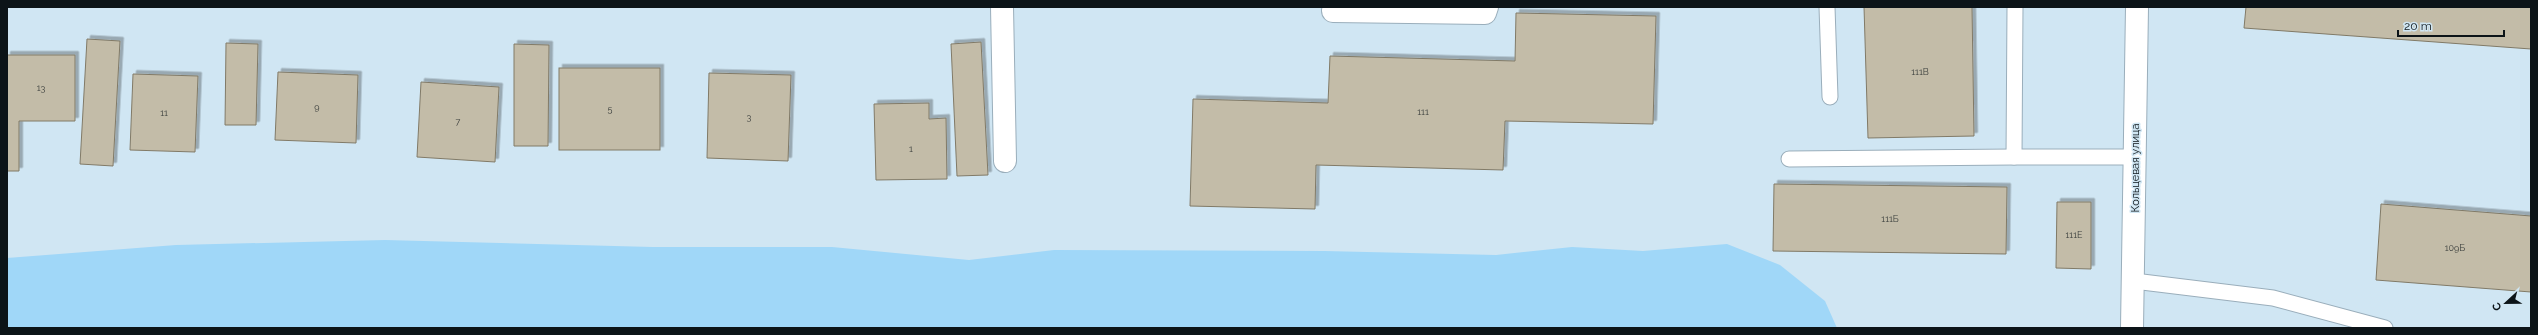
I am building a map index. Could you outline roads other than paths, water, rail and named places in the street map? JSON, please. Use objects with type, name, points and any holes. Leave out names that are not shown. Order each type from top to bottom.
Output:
[{"type":"main road","points":[[1002,7],[1005,161]]},
{"type":"main road","points":[[1333,11],[1485,13],[1487,7]]},
{"type":"main road","name":"Кольцевая улица","points":[[2132,328],[2134,281],[2137,7]]},
{"type":"lane","points":[[1827,7],[1830,96]]},
{"type":"lane","points":[[2014,157],[2015,7]]},
{"type":"lane","points":[[1789,159],[2135,157]]},
{"type":"lane","points":[[2134,281],[2273,298],[2385,328]]}]
